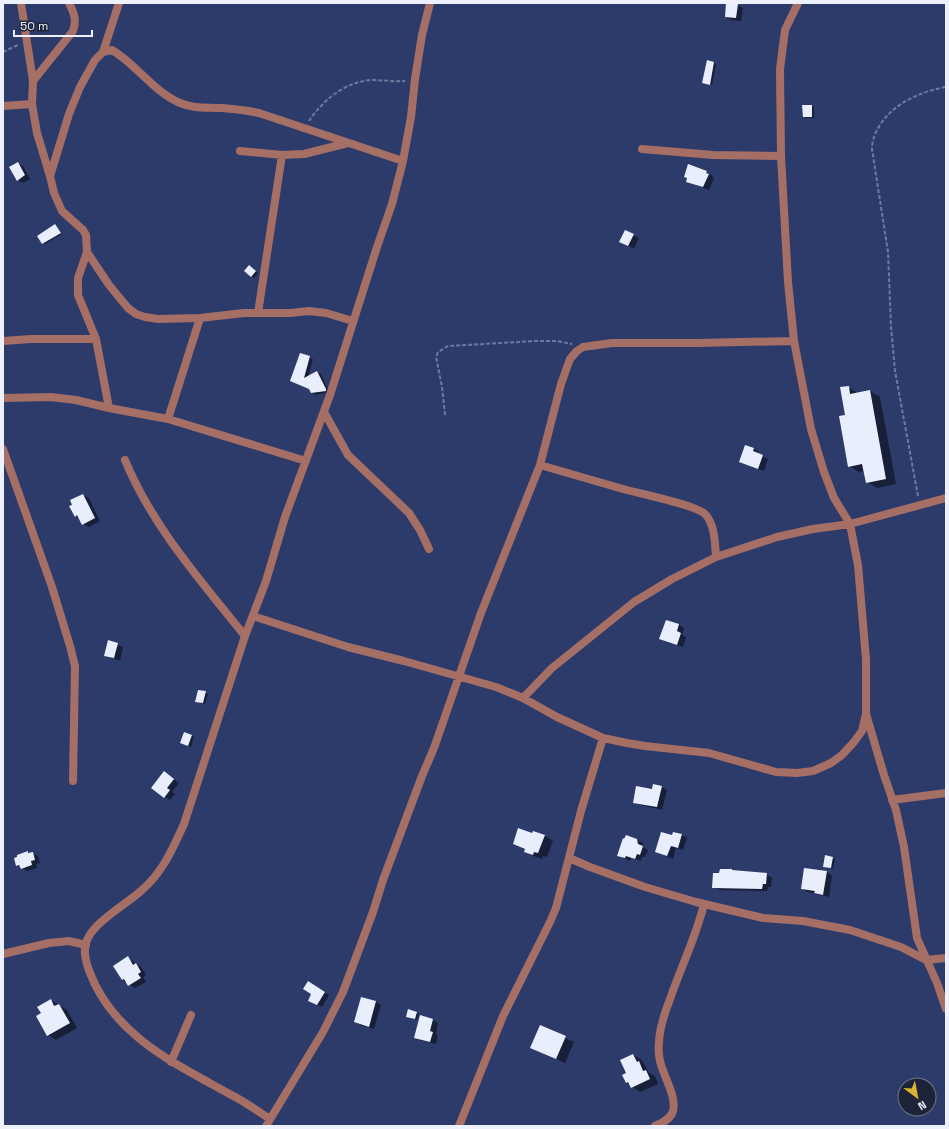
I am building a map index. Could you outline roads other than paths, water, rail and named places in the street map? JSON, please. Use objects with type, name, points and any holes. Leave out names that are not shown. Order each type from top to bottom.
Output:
[{"type":"street","points":[[21,3],[28,40],[33,81],[32,104],[37,133],[56,199],[62,211],[86,234],[87,252],[78,278],[78,294],[96,339],[109,408]]},
{"type":"street","points":[[33,81],[73,31],[75,16],[71,6],[78,3]]},
{"type":"street","points":[[50,176],[69,114],[80,87],[95,60],[103,52],[118,3]]},
{"type":"street","points":[[430,3],[422,35],[411,117],[403,162],[392,204],[324,412],[285,517],[266,581],[245,636],[184,824],[170,854],[157,875],[142,890],[96,927],[88,937],[86,945],[86,959],[94,983],[108,1006],[134,1035],[172,1062],[239,1099],[268,1123],[323,1032],[343,992],[373,912],[399,836],[434,748],[481,613],[540,465],[561,384],[570,359],[583,347],[618,343],[794,341]]},
{"type":"street","points":[[253,616],[348,647],[496,687],[523,698],[557,718],[603,738],[645,746],[709,753],[776,772],[797,773],[813,771],[831,763],[842,755],[854,742],[862,731],[866,714],[866,659],[858,565],[850,524],[834,498],[811,429],[794,341],[788,282],[781,156],[780,69],[785,30],[798,3]]},
{"type":"street","points":[[103,52],[112,50],[123,56],[154,85],[179,102],[196,108],[243,110],[258,113],[403,162]]},
{"type":"street","points":[[3,106],[32,104]]},
{"type":"street","points":[[240,151],[282,155],[304,154],[349,143]]},
{"type":"street","points":[[642,149],[713,155],[781,156]]},
{"type":"street","points":[[258,313],[282,155]]},
{"type":"street","points":[[87,252],[128,308],[136,314],[145,317],[158,319],[200,318],[244,313],[290,313],[309,311],[326,313],[353,321]]},
{"type":"street","points":[[168,419],[200,318]]},
{"type":"street","points":[[3,341],[31,339],[96,339]]},
{"type":"street","points":[[3,398],[25,397],[76,400],[168,419],[306,461]]},
{"type":"street","points":[[324,412],[348,455],[409,513],[420,530],[428,549]]},
{"type":"street","points":[[3,449],[52,587],[75,666],[73,781]]},
{"type":"street","points":[[125,460],[132,479],[160,527],[197,577],[245,636]]},
{"type":"street","points":[[540,465],[615,487],[692,507],[704,513],[710,522],[714,534],[716,557]]},
{"type":"street","points":[[523,698],[552,668],[634,602],[672,579],[716,557],[777,537],[813,529],[850,524],[946,498]]},
{"type":"street","points":[[866,714],[896,810],[904,847],[917,938],[937,983],[946,1009]]},
{"type":"street","points":[[459,1126],[503,1016],[556,908],[581,811],[603,738]]},
{"type":"street","points":[[892,800],[946,793]]},
{"type":"street","points":[[569,858],[645,887],[704,904],[764,918],[803,921],[850,930],[901,947],[926,960],[946,958]]},
{"type":"street","points":[[655,1126],[671,1116],[674,1110],[660,1060],[659,1042],[662,1026],[676,981],[698,926],[704,904]]},
{"type":"street","points":[[4,952],[56,942],[69,941],[86,945]]},
{"type":"street","points":[[172,1062],[191,1015]]}]
